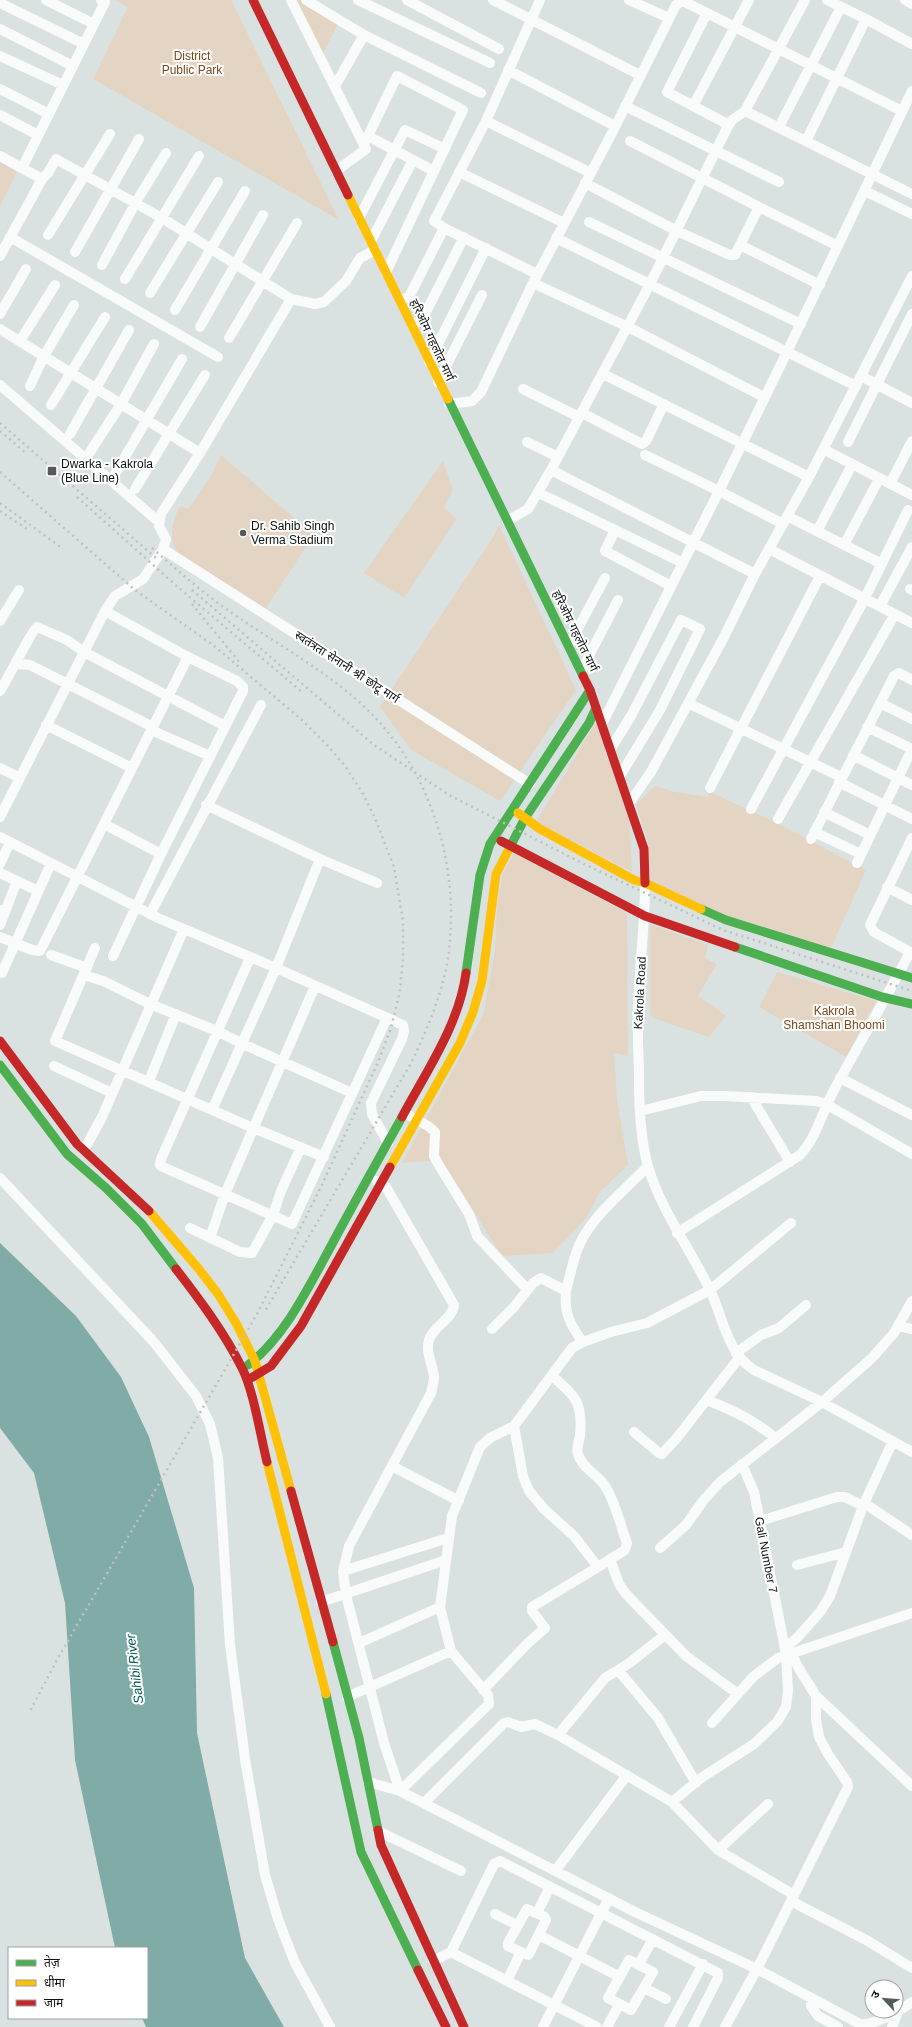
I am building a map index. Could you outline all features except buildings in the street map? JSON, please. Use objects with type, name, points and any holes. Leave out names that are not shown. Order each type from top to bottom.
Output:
[{"type":"street","points":[[46,0],[94,24]]},
{"type":"street","points":[[22,168],[105,2],[101,0]]},
{"type":"street","name":"हरिओम गहलोत मार्ग","points":[[253,0],[400,300],[438,382],[590,690]]},
{"type":"street","points":[[290,0],[335,86],[366,140],[395,150],[434,171]]},
{"type":"street","points":[[306,0],[364,35],[481,93]]},
{"type":"street","points":[[358,0],[490,63]]},
{"type":"street","points":[[407,0],[499,49]]},
{"type":"street","points":[[493,0],[640,75]]},
{"type":"street","points":[[540,0],[486,121],[434,221],[444,228],[486,248],[535,278],[764,397]]},
{"type":"street","points":[[629,0],[669,18]]},
{"type":"street","points":[[693,106],[749,0]]},
{"type":"street","points":[[507,521],[528,509],[538,493],[628,327],[729,125],[745,111],[805,0]]},
{"type":"street","points":[[828,0],[912,44]]},
{"type":"street","points":[[904,0],[912,4]]},
{"type":"street","points":[[449,404],[472,401],[481,392],[535,278],[615,126],[669,18],[680,1],[693,3],[707,13],[780,48],[902,111]]},
{"type":"street","points":[[3,5],[84,44]]},
{"type":"street","points":[[779,127],[841,6]]},
{"type":"street","points":[[707,13],[667,92],[729,125]]},
{"type":"street","points":[[806,141],[866,19]]},
{"type":"street","points":[[0,29],[73,66]]},
{"type":"street","points":[[335,86],[364,35]]},
{"type":"street","points":[[0,56],[63,85]]},
{"type":"street","points":[[508,70],[615,126]]},
{"type":"street","points":[[336,171],[366,149],[366,140],[397,76],[463,110],[386,272]]},
{"type":"street","points":[[0,89],[49,114]]},
{"type":"street","points":[[602,724],[801,324],[911,93]]},
{"type":"street","points":[[625,106],[780,182]]},
{"type":"street","points":[[745,111],[873,173],[912,194]]},
{"type":"street","points":[[0,115],[38,135]]},
{"type":"street","points":[[486,121],[590,174]]},
{"type":"street","points":[[359,218],[405,130],[445,149]]},
{"type":"street","points":[[48,235],[110,134]]},
{"type":"street","points":[[75,252],[139,139]]},
{"type":"street","points":[[630,141],[838,246]]},
{"type":"street","points":[[102,265],[136,202],[166,153]]},
{"type":"street","points":[[0,156],[42,179]]},
{"type":"street","points":[[125,279],[198,156]]},
{"type":"street","points":[[0,256],[42,179],[56,159],[85,177],[136,202],[291,299],[315,304],[324,302],[346,281],[360,258],[373,245],[413,160]]},
{"type":"street","points":[[460,172],[564,222]]},
{"type":"street","points":[[150,293],[218,182]]},
{"type":"street","points":[[585,183],[677,231],[732,256],[736,254],[759,207]]},
{"type":"street","points":[[175,310],[246,191]]},
{"type":"street","points":[[865,191],[912,214]]},
{"type":"street","points":[[200,327],[263,215]]},
{"type":"street","points":[[589,222],[801,324]]},
{"type":"street","points":[[229,338],[297,223]]},
{"type":"street","points":[[400,300],[409,297],[444,228]]},
{"type":"street","points":[[10,237],[218,357]]},
{"type":"street","points":[[412,325],[423,318],[464,237]]},
{"type":"street","points":[[556,238],[856,386]]},
{"type":"street","points":[[740,245],[820,285]]},
{"type":"street","points":[[429,362],[486,248]]},
{"type":"street","points":[[0,314],[26,270]]},
{"type":"street","points":[[630,802],[651,772],[688,703],[755,574],[809,477],[912,276]]},
{"type":"street","points":[[20,341],[55,285]]},
{"type":"street","points":[[438,382],[482,295]]},
{"type":"street","points":[[159,522],[161,514],[200,453],[291,299]]},
{"type":"street","points":[[30,386],[44,356],[74,305]]},
{"type":"street","points":[[848,442],[877,384],[909,326],[912,314]]},
{"type":"street","points":[[51,405],[105,317]]},
{"type":"street","points":[[890,317],[909,326]]},
{"type":"street","points":[[0,329],[200,453]]},
{"type":"street","points":[[70,434],[129,330]]},
{"type":"street","points":[[90,452],[121,404],[154,344]]},
{"type":"street","points":[[115,474],[182,359]]},
{"type":"street","points":[[603,374],[809,477]]},
{"type":"street","points":[[135,489],[205,375]]},
{"type":"street","points":[[861,376],[912,403]]},
{"type":"street","points":[[0,385],[159,522],[166,539],[163,549],[143,579],[115,596],[105,612],[20,778],[1,811]]},
{"type":"street","points":[[523,389],[642,444],[646,440],[664,404]]},
{"type":"street","points":[[890,484],[912,441]]},
{"type":"street","points":[[527,442],[558,457]]},
{"type":"street","points":[[823,449],[912,496]]},
{"type":"street","points":[[645,456],[785,520],[817,531],[882,564]]},
{"type":"street","points":[[817,531],[852,465]]},
{"type":"street","points":[[551,470],[755,574]]},
{"type":"street","points":[[844,545],[879,479]]},
{"type":"street","points":[[538,493],[683,563]]},
{"type":"street","points":[[751,809],[865,598],[908,510]]},
{"type":"street","points":[[615,530],[605,551],[671,586]]},
{"type":"street","points":[[880,606],[912,547]]},
{"type":"street","name":"स्वतंत्रता सेनानी श्री छोटू मार्ग","points":[[163,549],[530,784]]},
{"type":"street","points":[[769,549],[912,623]]},
{"type":"street","points":[[710,788],[820,576]]},
{"type":"street","points":[[569,645],[605,578]]},
{"type":"street","points":[[0,621],[19,590]]},
{"type":"street","points":[[580,671],[618,600]]},
{"type":"street","points":[[105,612],[188,657],[237,681],[243,687],[243,691],[161,854],[113,956]]},
{"type":"street","points":[[778,819],[895,614]]},
{"type":"street","points":[[610,750],[631,716],[681,620],[700,629],[660,710],[620,776]]},
{"type":"street","points":[[0,691],[17,664],[31,634],[37,628],[67,640],[84,652],[225,726]]},
{"type":"street","points":[[0,937],[32,950],[40,951],[188,657]]},
{"type":"street","points":[[17,664],[30,665],[152,729],[210,756]]},
{"type":"street","points":[[867,727],[912,749],[859,858],[812,836],[867,727],[896,673],[899,673],[912,680]]},
{"type":"street","points":[[242,1368],[255,1361],[273,1342],[302,1297],[370,1177],[444,1040],[458,1009],[467,975],[480,875],[484,859],[495,837],[590,690]]},
{"type":"street","name":"Kakrola Road","points":[[590,690],[610,750],[630,802],[644,849],[645,916],[638,1013],[640,1112],[648,1166],[677,1233],[710,1290],[737,1356]]},
{"type":"street","points":[[688,703],[741,730],[811,762],[884,805],[912,819]]},
{"type":"street","points":[[880,703],[912,719]]},
{"type":"street","points":[[150,914],[206,805],[260,705]]},
{"type":"street","points":[[247,1381],[260,1374],[279,1357],[301,1326],[460,1043],[473,1012],[482,981],[496,874],[509,846],[525,818],[589,723],[596,708]]},
{"type":"street","points":[[46,725],[132,768]]},
{"type":"street","points":[[853,755],[912,785]]},
{"type":"street","points":[[0,768],[20,778]]},
{"type":"street","points":[[206,805],[320,859],[377,882]]},
{"type":"street","points":[[513,809],[540,829],[586,855],[634,880],[645,883],[726,920],[898,975],[912,978]]},
{"type":"street","points":[[824,812],[870,834]]},
{"type":"street","points":[[104,824],[161,854]]},
{"type":"street","points":[[0,837],[150,914],[276,968],[402,1026],[404,1031],[402,1039],[373,1096],[370,1108],[388,1143]]},
{"type":"street","points":[[495,837],[509,846],[645,916],[886,998],[912,1004]]},
{"type":"street","points":[[677,1233],[790,1162],[807,1148],[826,1104],[911,952],[870,929],[870,921],[912,838]]},
{"type":"street","points":[[0,864],[10,842]]},
{"type":"street","points":[[212,1110],[276,968],[320,859]]},
{"type":"street","points":[[2,973],[51,863]]},
{"type":"street","points":[[0,873],[38,891]]},
{"type":"street","points":[[0,925],[2,911],[17,881]]},
{"type":"street","points":[[887,888],[912,900]]},
{"type":"street","points":[[84,1150],[102,1117],[184,929]]},
{"type":"street","points":[[96,948],[55,1041],[324,1157]]},
{"type":"street","points":[[50,955],[150,1004],[217,1031],[352,1093]]},
{"type":"street","points":[[250,958],[161,1159],[160,1166],[292,1224],[387,1018]]},
{"type":"street","points":[[210,1238],[225,1194],[315,986]]},
{"type":"street","points":[[149,1081],[176,1014]]},
{"type":"street","points":[[0,1041],[52,1112],[84,1150],[116,1178],[153,1215],[198,1268],[218,1294],[236,1324],[255,1361],[260,1374],[359,1738],[381,1845],[464,2027]]},
{"type":"street","points":[[0,1065],[67,1154],[106,1188],[142,1224],[209,1312],[242,1368],[247,1381],[338,1743],[361,1852],[446,2027]]},
{"type":"street","points":[[54,1066],[112,1093]]},
{"type":"street","points":[[840,1078],[912,1115]]},
{"type":"street","points":[[640,1112],[701,1096],[806,1100],[826,1104],[912,1154]]},
{"type":"street","points":[[751,1097],[790,1162]]},
{"type":"street","points":[[405,1113],[435,1132],[434,1156],[469,1214],[477,1236],[527,1289]]},
{"type":"street","points":[[190,1228],[240,1252],[252,1253],[273,1215],[281,1191],[301,1147]]},
{"type":"street","points":[[583,1342],[568,1320],[566,1313],[566,1291],[575,1255],[584,1236],[594,1221],[648,1166]]},
{"type":"street","points":[[370,1177],[386,1187],[454,1305],[451,1314],[431,1334],[428,1350],[434,1377],[431,1392],[349,1546],[343,1571],[346,1594],[384,1743],[400,1791]]},
{"type":"street","points":[[0,1178],[153,1341],[196,1396],[210,1424],[218,1458],[230,1645],[245,1759],[265,1875],[278,1919],[295,1963],[330,2027]]},
{"type":"street","points":[[400,1791],[486,1708],[490,1699],[451,1651],[440,1607],[452,1516],[480,1447],[490,1438],[514,1426],[572,1348],[583,1342],[611,1332],[647,1323],[710,1290],[791,1223]]},
{"type":"street","points":[[492,1328],[514,1307],[527,1289],[541,1278],[566,1291]]},
{"type":"street","points":[[660,1548],[686,1525],[710,1492],[742,1464],[822,1402],[872,1358],[898,1326],[912,1301]]},
{"type":"street","points":[[634,1432],[662,1454],[707,1400],[737,1356],[761,1335],[779,1328],[806,1306]]},
{"type":"street","points":[[898,1326],[912,1329]]},
{"type":"street","points":[[737,1356],[754,1370],[822,1402],[912,1452]]},
{"type":"street","points":[[483,1690],[527,1644],[545,1628],[532,1611],[532,1607],[625,1550],[627,1544],[609,1493],[578,1453],[581,1421],[580,1408],[576,1400],[552,1376]]},
{"type":"street","points":[[707,1400],[743,1415],[759,1425],[775,1438]]},
{"type":"street","points":[[514,1426],[523,1476],[529,1491],[544,1509],[574,1536],[598,1567]]},
{"type":"street","points":[[672,1802],[696,1783],[754,1744],[777,1722],[786,1707],[788,1691],[788,1651],[820,1612],[830,1596],[864,1505],[893,1441]]},
{"type":"street","name":"Gali Number 7","points":[[742,1464],[754,1492],[766,1559],[788,1651]]},
{"type":"street","points":[[392,1466],[459,1501]]},
{"type":"street","points":[[760,1521],[837,1496],[845,1497],[864,1505],[912,1535]]},
{"type":"street","points":[[343,1571],[448,1538]]},
{"type":"street","points":[[797,1565],[846,1552]]},
{"type":"street","points":[[610,1559],[619,1584],[626,1594],[686,1656],[738,1694]]},
{"type":"street","points":[[321,1602],[446,1560]]},
{"type":"street","points":[[359,1643],[440,1607]]},
{"type":"street","points":[[712,1723],[754,1676],[788,1651],[912,1613]]},
{"type":"street","points":[[558,1735],[600,1683],[628,1664],[665,1635]]},
{"type":"street","points":[[347,1698],[451,1651]]},
{"type":"street","points":[[788,1651],[816,1696],[912,1786]]},
{"type":"street","points":[[618,1670],[658,1718],[696,1783]]},
{"type":"street","points":[[725,2027],[757,1969],[848,1787],[847,1782],[828,1754],[819,1737],[816,1719],[816,1696]]},
{"type":"street","points":[[424,1803],[504,1723],[508,1722],[521,1727],[535,1724],[558,1735],[672,1802],[718,1850],[792,1898],[912,1968]]},
{"type":"street","points":[[556,1870],[627,1775]]},
{"type":"street","points":[[368,1782],[400,1791],[697,1942],[757,1969],[860,2024],[867,2025],[881,2019]]},
{"type":"street","points":[[718,1850],[768,1804]]},
{"type":"street","points":[[378,1831],[461,1871]]},
{"type":"street","points":[[433,1961],[451,1952],[496,1862],[504,1864],[716,1971],[719,1976],[693,2027]]},
{"type":"street","points":[[536,1913],[550,1887]]},
{"type":"street","points":[[543,2027],[609,1898]]},
{"type":"street","points":[[526,1909],[545,1917],[546,1920],[528,1955],[508,1944],[517,1925],[526,1909]]},
{"type":"street","points":[[495,1914],[517,1925]]},
{"type":"street","points":[[539,1935],[620,1977]]},
{"type":"street","points":[[639,1964],[653,1939]]},
{"type":"street","points":[[451,1952],[597,2027]]},
{"type":"street","points":[[506,1981],[521,1952]]},
{"type":"street","points":[[629,1960],[653,1972],[631,2010],[608,1998],[620,1977],[629,1960]]},
{"type":"street","points":[[669,2027],[703,1964]]},
{"type":"street","points":[[644,1988],[666,1999]]},
{"type":"street","points":[[812,1999],[811,2006],[813,2010],[838,2027]]},
{"type":"street","points":[[607,2027],[619,2004]]},
{"type":"green space","name":"District Public Park","points":[[115,0],[231,0],[339,220],[93,79],[128,7]]},
{"type":"green space","points":[[293,0],[302,0],[339,22],[322,55]]},
{"type":"green space","points":[[0,162],[17,172],[0,206]]},
{"type":"green space","name":"Dr. Sahib Singh Verma Stadium","points":[[221,455],[314,535],[264,611],[179,556],[173,544],[172,531],[174,519],[180,506],[188,509],[209,479]]},
{"type":"green space","points":[[443,461],[453,490],[444,507],[457,519],[404,598],[364,573]]},
{"type":"green space","points":[[499,525],[576,690],[500,801],[411,750],[380,707],[494,536]]},
{"type":"green space","points":[[596,722],[629,817],[632,872],[536,822]]},
{"type":"green space","points":[[655,786],[675,792],[710,797],[704,789],[781,825],[866,870],[831,948],[720,913],[650,881],[648,842],[636,804]]},
{"type":"green space","points":[[514,853],[627,913],[628,1056],[614,1053],[617,1099],[628,1165],[600,1192],[587,1217],[553,1253],[502,1256],[441,1160],[402,1163],[483,1015],[495,951],[497,906],[503,873]]},
{"type":"green space","points":[[650,924],[708,945],[705,958],[717,964],[698,996],[726,1016],[709,1037],[653,1018],[650,1014]]},
{"type":"green space","name":"Kakrola Shamshan Bhoomi","points":[[777,972],[876,1001],[846,1057],[759,1007]]},
{"type":"water","name":"Sahibi River","points":[[0,1243],[76,1316],[121,1377],[149,1437],[194,1588],[197,1733],[245,1958],[284,2027],[146,2027],[142,2019],[148,2019],[148,1947],[115,1947],[75,1760],[65,1603],[34,1473],[0,1428]]},
{"type":"railway","points":[[0,423],[156,558]]},
{"type":"railway","points":[[0,431],[27,454]]},
{"type":"railway","points":[[0,472],[135,590],[213,645],[302,720],[327,745],[345,766],[363,794],[375,818],[394,867],[403,921],[403,957],[400,991],[391,1028],[378,1062],[321,1187],[256,1316],[58,1658],[29,1713]]},
{"type":"railway","points":[[77,497],[179,588],[302,692]]},
{"type":"railway","points":[[0,503],[62,548]]},
{"type":"railway","points":[[0,511],[30,531]]},
{"type":"railway","points":[[152,548],[218,603],[342,687],[383,727],[405,756],[422,787],[436,821],[445,856],[450,892],[451,928],[447,964],[441,990],[432,1016],[410,1065],[265,1311]]},
{"type":"railway","points":[[192,590],[374,745],[449,795],[582,863],[723,930],[912,991]]},
{"type":"railway","points":[[192,604],[240,663]]},
{"type":"traffic: fast","points":[[448,399],[583,676]]},
{"type":"traffic: fast","points":[[466,973],[480,875],[490,844],[590,690]]},
{"type":"traffic: fast","points":[[510,847],[525,818],[589,723],[596,708]]},
{"type":"traffic: fast","points":[[701,909],[726,920],[912,978]]},
{"type":"traffic: fast","points":[[735,947],[882,997],[912,1004]]},
{"type":"traffic: fast","points":[[0,1065],[67,1154],[106,1188],[142,1224],[176,1269]]},
{"type":"traffic: fast","points":[[248,1365],[285,1326],[295,1310],[402,1117]]},
{"type":"traffic: fast","points":[[333,1642],[359,1738],[378,1830]]},
{"type":"traffic: fast","points":[[326,1694],[361,1852],[418,1970]]},
{"type":"traffic: slow","points":[[348,195],[448,399]]},
{"type":"traffic: slow","points":[[518,813],[540,829],[634,880],[645,883],[701,909]]},
{"type":"traffic: slow","points":[[390,1167],[460,1043],[473,1012],[482,981],[496,874],[510,847]]},
{"type":"traffic: slow","points":[[149,1211],[198,1268],[218,1294],[236,1323],[255,1361],[291,1491]]},
{"type":"traffic: slow","points":[[267,1462],[326,1694]]},
{"type":"traffic: jam","points":[[253,0],[348,195]]},
{"type":"traffic: jam","points":[[583,676],[590,690],[644,849],[645,883]]},
{"type":"traffic: jam","points":[[501,841],[645,916],[735,947]]},
{"type":"traffic: jam","points":[[402,1117],[449,1030],[462,992],[466,973]]},
{"type":"traffic: jam","points":[[0,1041],[77,1144],[149,1211]]},
{"type":"traffic: jam","points":[[251,1378],[271,1366],[301,1326],[390,1167]]},
{"type":"traffic: jam","points":[[176,1269],[220,1329],[242,1368],[250,1389],[267,1462]]},
{"type":"traffic: jam","points":[[291,1491],[333,1642]]},
{"type":"traffic: jam","points":[[378,1830],[381,1845],[464,2027]]},
{"type":"traffic: jam","points":[[418,1970],[446,2027]]},
{"type":"place","name":"Dwarka - Kakrola (Blue Line)","points":[[52,471]]},
{"type":"place","name":"Dr. Sahib Singh Verma Stadium","points":[[243,533]]}]
